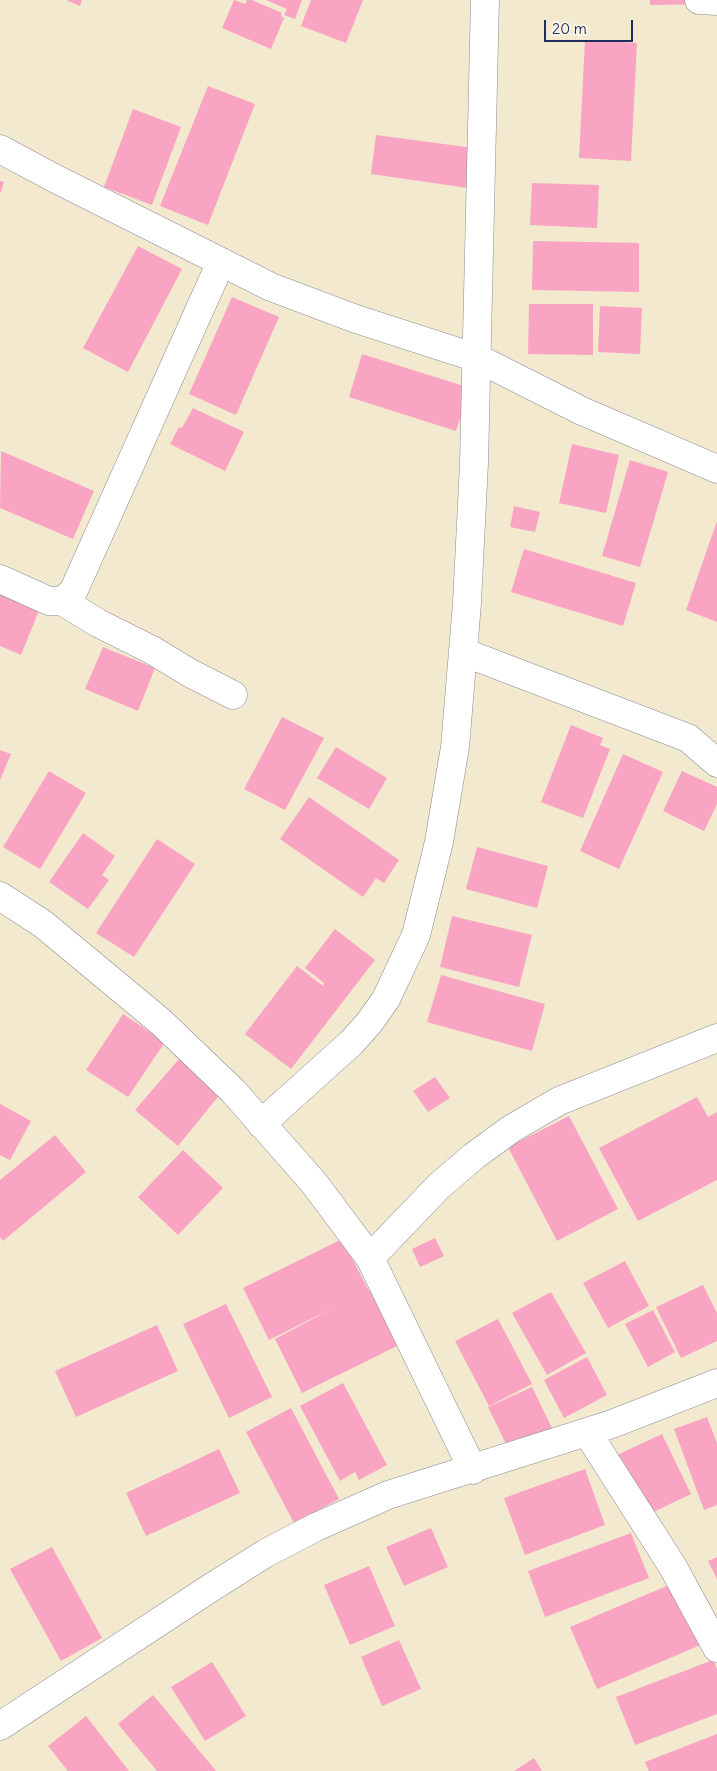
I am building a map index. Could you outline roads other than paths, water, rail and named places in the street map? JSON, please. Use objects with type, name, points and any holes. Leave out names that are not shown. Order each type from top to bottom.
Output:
[{"type":"street","points":[[261,1124],[352,1043],[386,999],[416,935],[438,842],[455,747],[463,652],[474,463],[485,0]]},
{"type":"street","points":[[699,0],[717,1]]},
{"type":"street","points":[[0,149],[56,180],[271,287],[356,318],[477,358],[582,411],[717,469]]},
{"type":"street","points":[[62,601],[73,592],[221,262]]},
{"type":"street","points":[[0,579],[48,601],[62,601],[98,623],[152,650],[190,673],[233,695]]},
{"type":"street","points":[[463,652],[688,738],[717,763]]},
{"type":"street","points":[[0,896],[42,924],[161,1022],[232,1091],[314,1183],[370,1258],[473,1470]]},
{"type":"street","points":[[370,1258],[439,1186],[474,1156],[510,1130],[559,1102],[717,1038]]},
{"type":"street","points":[[0,1726],[266,1553],[316,1527],[388,1495],[473,1470],[612,1424],[717,1384]]},
{"type":"street","points":[[586,1432],[673,1567],[717,1648]]}]
